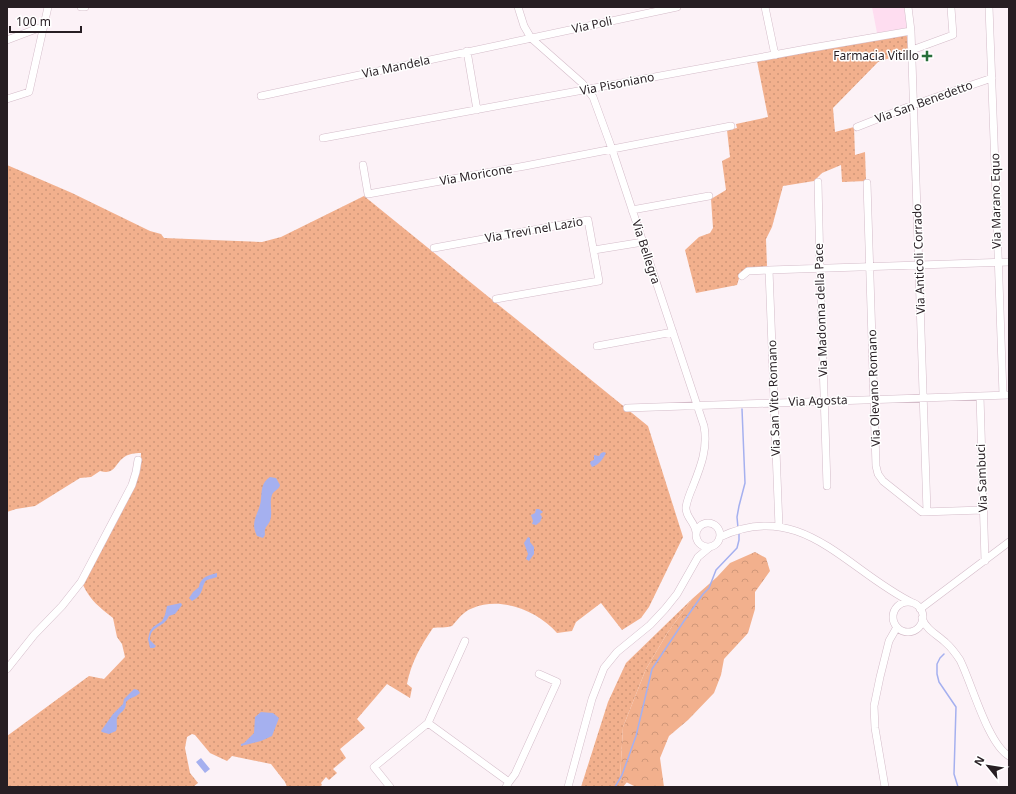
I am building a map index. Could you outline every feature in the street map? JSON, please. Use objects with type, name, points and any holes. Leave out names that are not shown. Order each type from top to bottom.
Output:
[{"type":"street","points":[[7,99],[29,92],[48,7]]},
{"type":"street","name":"Via Bellegra","points":[[518,7],[524,26],[531,38],[588,90],[594,100],[612,149],[698,406],[704,430],[705,446],[701,465],[686,505],[686,512],[695,526],[696,532]]},
{"type":"street","name":"Via Poli","points":[[531,38],[677,7]]},
{"type":"street","points":[[765,7],[775,55]]},
{"type":"street","name":"Via Anticoli Corrado","points":[[908,7],[912,50],[927,512]]},
{"type":"street","name":"Via Marano Equo","points":[[989,7],[998,263],[1006,395]]},
{"type":"street","points":[[912,50],[953,35],[951,8]]},
{"type":"street","points":[[7,40],[44,26]]},
{"type":"street","name":"Via Pisoniano","points":[[323,138],[911,31]]},
{"type":"street","name":"Via Mandela","points":[[261,96],[531,38]]},
{"type":"street","points":[[467,51],[477,110]]},
{"type":"street","name":"Via San Benedetto","points":[[857,127],[913,105],[992,78]]},
{"type":"street","points":[[612,149],[731,126]]},
{"type":"street","name":"Via Moricone","points":[[363,165],[368,194],[612,149]]},
{"type":"street","name":"Via Madonna della Pace","points":[[818,182],[827,486]]},
{"type":"street","name":"Via Olevano Romano","points":[[867,183],[876,466],[878,474],[883,481],[922,512],[927,512]]},
{"type":"street","points":[[632,210],[709,196]]},
{"type":"street","name":"Via Trevi nel Lazio","points":[[434,248],[588,220],[600,281],[496,299]]},
{"type":"street","points":[[594,250],[642,242]]},
{"type":"street","points":[[742,276],[748,272],[769,270],[1009,262]]},
{"type":"street","name":"Via San Vito Romano","points":[[769,270],[779,527]]},
{"type":"street","points":[[597,346],[673,332]]},
{"type":"street","name":"Via Agosta","points":[[627,408],[824,400],[1006,395]]},
{"type":"street","name":"Via Sambuci","points":[[980,396],[985,561]]},
{"type":"street","points":[[7,669],[34,635],[62,606],[81,582],[132,485],[138,460]]},
{"type":"street","points":[[927,512],[983,510]]},
{"type":"street","points":[[691,520],[703,525],[709,524],[735,530]]},
{"type":"street","points":[[568,787],[593,694],[604,668],[616,652],[665,610],[677,594],[695,561],[698,553],[696,532],[703,525]]},
{"type":"street","points":[[716,526],[720,537]]},
{"type":"street","points":[[695,561],[703,552],[716,544],[720,537],[735,530],[744,528],[779,527],[792,529],[823,543],[886,588],[913,603],[920,609],[925,625],[947,644],[960,660],[992,736],[1001,750],[1009,756]]},
{"type":"street","points":[[697,540],[702,546],[710,547]]},
{"type":"street","points":[[920,609],[1008,546]]},
{"type":"street","points":[[886,588],[896,602],[893,620],[897,628],[908,632],[923,629],[932,632]]},
{"type":"street","points":[[896,608],[904,602],[913,603]]},
{"type":"street","points":[[915,630],[921,623],[922,618]]},
{"type":"street","points":[[886,787],[875,728],[874,706],[889,641],[897,628]]},
{"type":"street","points":[[390,787],[374,767],[428,723],[465,641]]},
{"type":"street","points":[[428,723],[507,785],[515,774],[557,682],[539,674]]},
{"type":"shaded area","points":[[872,7],[904,7],[907,28],[877,33]]},
{"type":"green space","points":[[906,34],[908,52],[878,62],[833,108],[835,132],[854,127],[855,155],[865,152],[866,181],[842,182],[841,165],[822,173],[814,181],[783,186],[772,227],[766,239],[767,267],[748,269],[740,275],[737,285],[696,293],[685,250],[699,237],[710,233],[713,228],[711,199],[726,190],[722,161],[730,157],[727,130],[737,128],[736,124],[768,117],[757,61]]},
{"type":"green space","points":[[7,165],[72,193],[150,231],[161,234],[164,238],[262,242],[281,237],[364,196],[648,426],[683,537],[649,607],[641,618],[622,630],[601,603],[576,622],[572,631],[557,633],[540,618],[529,612],[507,605],[495,604],[484,605],[465,612],[452,626],[433,628],[411,669],[407,684],[412,688],[410,698],[387,684],[357,719],[365,728],[340,749],[346,758],[333,769],[337,773],[329,780],[326,777],[321,783],[322,785],[319,787],[287,787],[285,782],[271,764],[232,756],[227,761],[210,753],[195,735],[192,734],[187,737],[185,748],[190,773],[198,783],[193,787],[7,787],[7,736],[89,676],[104,679],[125,657],[122,644],[117,637],[113,618],[96,603],[83,585],[133,487],[140,471],[141,453],[131,454],[125,457],[114,469],[109,472],[100,471],[91,477],[80,478],[35,506],[7,512]]},
{"type":"green space","points":[[755,552],[766,558],[770,571],[755,592],[755,609],[748,633],[724,659],[721,675],[714,693],[688,720],[669,736],[660,758],[664,787],[636,787],[620,779],[623,727],[646,669],[668,632],[692,599],[717,577],[730,563]]},
{"type":"green space","points":[[692,599],[668,632],[646,669],[623,727],[620,779],[627,782],[623,787],[581,787],[608,702],[626,663]]},
{"type":"water","points":[[604,452],[606,453],[602,460],[597,465],[592,467],[590,463],[594,460],[594,455],[599,456]]},
{"type":"water","points":[[270,477],[276,478],[280,485],[272,495],[271,518],[265,529],[265,535],[263,538],[257,536],[254,521],[260,504],[262,487]]},
{"type":"water","points":[[536,509],[543,512],[540,514],[542,517],[540,522],[536,525],[532,524],[533,521],[531,515],[535,513]]},
{"type":"water","points":[[528,537],[530,538],[530,542],[534,547],[534,554],[529,561],[526,559],[528,554],[524,543]]},
{"type":"water","points":[[217,573],[217,577],[205,582],[201,593],[196,599],[192,601],[189,598],[199,587],[203,579]]},
{"type":"water","points":[[181,603],[182,605],[175,614],[169,616],[164,623],[154,629],[150,640],[156,646],[154,648],[150,648],[148,639],[150,631],[162,621],[167,606]]},
{"type":"water","points":[[134,689],[138,690],[140,693],[126,702],[124,710],[117,718],[116,731],[109,734],[102,732],[101,731],[113,714],[123,704],[124,699]]},
{"type":"water","points":[[261,712],[273,713],[279,718],[272,736],[261,741],[241,746],[241,744],[254,733],[255,717]]},
{"type":"water","points":[[201,758],[210,769],[205,773],[196,762]]},
{"type":"waterway","points":[[738,528],[737,517],[745,483],[742,409]]},
{"type":"waterway","points":[[615,787],[622,775],[636,736],[652,669],[684,621],[709,588],[716,570],[737,548],[739,533]]},
{"type":"waterway","points":[[944,654],[937,664],[937,674],[939,682],[956,707],[954,774],[958,787]]},
{"type":"place","name":"Farmacia Vitillo","points":[[927,56]]}]
